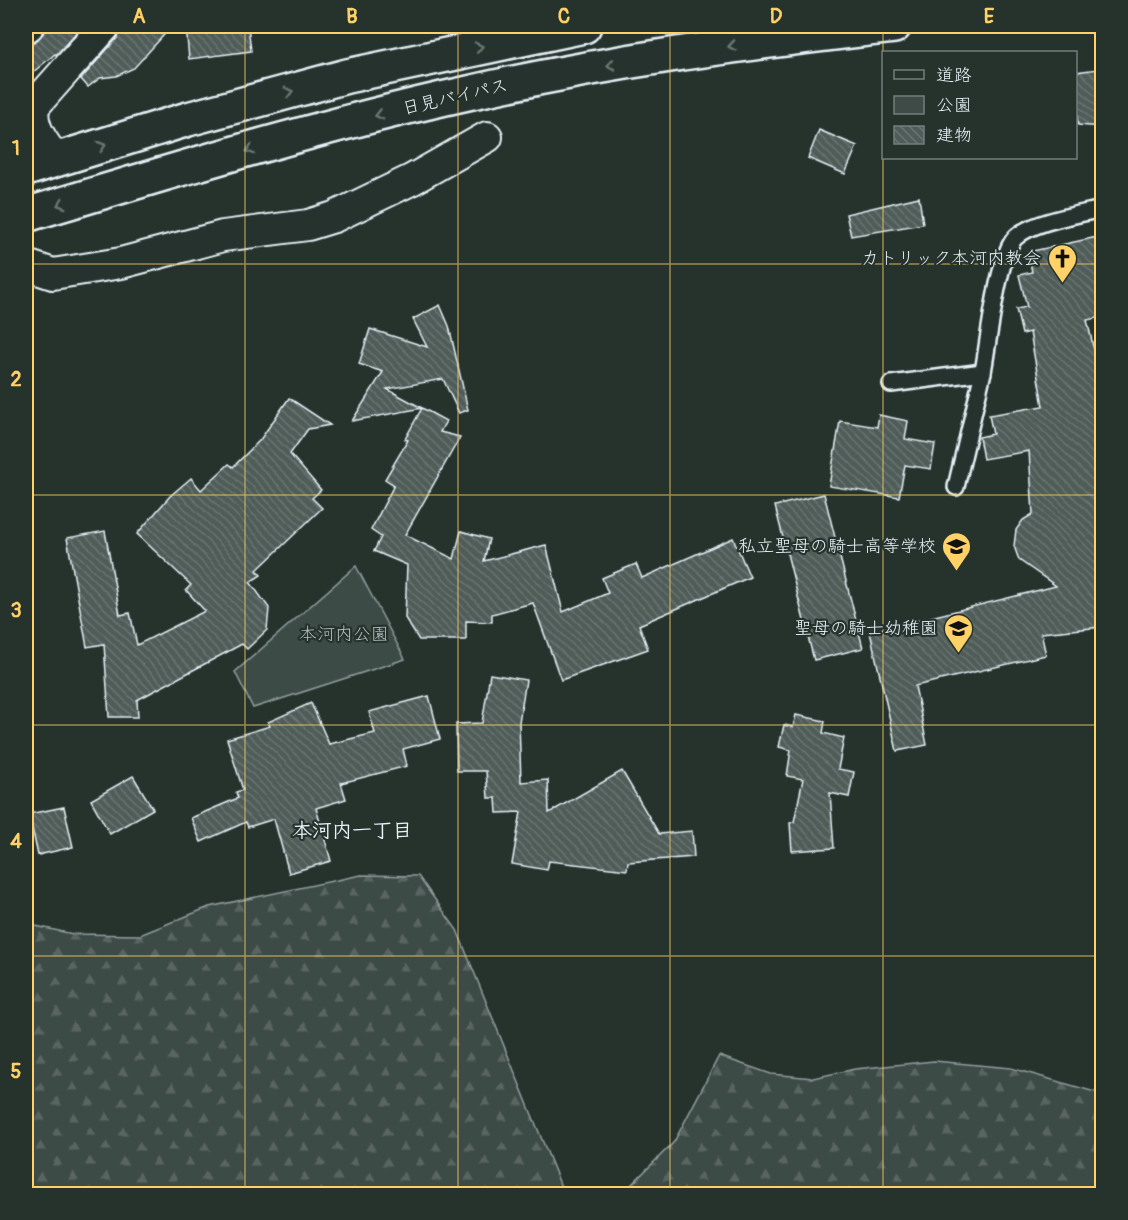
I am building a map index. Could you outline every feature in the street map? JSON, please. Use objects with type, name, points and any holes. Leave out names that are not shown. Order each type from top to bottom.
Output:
[{"type":"highway","points":[[26,169],[188,120],[347,76],[584,26]]},
{"type":"highway","name":"日見バイパス","points":[[26,215],[306,133],[469,93],[770,40],[894,26]]},
{"type":"highway","points":[[56,160],[96,194]]},
{"type":"street","points":[[56,160],[36,128],[32,115],[34,106],[105,26]]},
{"type":"street","points":[[26,269],[32,267],[53,274],[121,263],[223,236],[308,225],[334,216],[403,183],[487,136]]},
{"type":"lane","points":[[956,487],[983,372],[1006,249],[1016,236],[1066,216],[1102,209]]},
{"type":"lane","points":[[891,384],[983,372]]},
{"type":"green space","name":"本河内公園","points":[[356,566],[405,659],[253,708],[235,672]]},
{"type":"green space","points":[[361,875],[418,876],[457,930],[564,1194],[26,1194],[26,924],[73,934],[140,935],[209,907]]},
{"type":"green space","points":[[719,1056],[771,1074],[813,1078],[855,1069],[934,1061],[1011,1068],[1102,1094],[1102,1194],[622,1194],[674,1142]]},
{"type":"building","points":[[50,26],[82,26],[56,55],[26,78],[26,46],[36,41]]},
{"type":"building","points":[[122,26],[172,26],[134,68],[116,76],[100,78],[88,87],[81,79],[118,37]]},
{"type":"building","points":[[186,26],[248,26],[251,51],[189,59]]},
{"type":"building","points":[[1098,69],[1099,73],[1102,72],[1102,127],[1078,125],[1077,72]]},
{"type":"building","points":[[819,130],[857,146],[845,174],[808,158]]},
{"type":"building","points":[[919,197],[923,224],[851,236],[846,214]]},
{"type":"building","points":[[1102,236],[1102,317],[1087,320],[1098,367],[1102,366],[1102,627],[1041,633],[1046,655],[915,686],[927,745],[897,751],[870,632],[1056,586],[1019,560],[1014,546],[1016,530],[1023,520],[1033,514],[1029,451],[983,459],[979,437],[993,434],[989,415],[1043,406],[1030,332],[1022,334],[1016,309],[1027,307],[1019,275],[1032,272],[1028,252]]},
{"type":"building","points":[[440,305],[449,326],[468,410],[459,413],[443,379],[387,389],[446,421],[440,432],[460,437],[405,535],[454,559],[461,531],[489,539],[484,561],[546,545],[563,612],[608,593],[602,578],[636,564],[642,578],[733,538],[750,577],[639,625],[648,649],[561,680],[533,603],[492,614],[492,622],[466,621],[466,640],[419,640],[405,618],[407,565],[374,551],[381,537],[371,530],[394,485],[385,479],[408,440],[405,439],[422,408],[352,421],[383,372],[359,364],[370,329],[427,347],[413,319]]},
{"type":"building","points":[[289,398],[330,425],[308,429],[290,454],[321,490],[312,498],[322,508],[257,570],[261,575],[250,582],[269,608],[267,630],[247,649],[242,644],[137,700],[138,717],[109,717],[104,644],[87,647],[67,538],[105,531],[120,615],[130,613],[137,645],[205,611],[186,590],[191,585],[137,534],[170,496],[191,478],[201,490],[229,464],[233,467],[260,440]]},
{"type":"building","points":[[879,415],[908,421],[905,439],[935,444],[931,469],[905,465],[899,497],[829,486],[840,421],[877,427]]},
{"type":"building","points":[[824,494],[863,648],[814,660],[775,506]]},
{"type":"building","points":[[490,674],[526,680],[519,722],[521,782],[548,780],[549,813],[622,771],[659,834],[692,831],[694,857],[628,862],[627,870],[549,861],[547,870],[512,864],[521,812],[497,813],[496,798],[488,798],[486,771],[457,771],[456,724],[482,723]]},
{"type":"building","points":[[429,696],[440,739],[403,749],[407,766],[341,783],[346,799],[316,808],[331,861],[289,873],[274,819],[248,827],[246,822],[201,842],[191,818],[238,798],[236,792],[243,790],[227,739],[270,726],[268,722],[311,703],[329,744],[375,733],[369,712]]},
{"type":"building","points":[[796,715],[825,721],[823,733],[844,738],[838,769],[854,772],[849,797],[830,793],[834,848],[792,851],[790,823],[794,822],[803,779],[787,776],[791,750],[779,747],[784,725],[793,727]]},
{"type":"building","points":[[133,776],[153,809],[110,834],[91,800]]},
{"type":"building","points":[[64,807],[73,847],[38,855],[29,814]]},
{"type":"place","name":"カトリック本河内教会","points":[[1062,284]]},
{"type":"place","name":"私立聖母の騎士高等学校","points":[[957,572]]},
{"type":"place","name":"聖母の騎士幼稚園","points":[[959,654]]},
{"type":"district","name":"本河内一丁目","points":[[352,830]]}]
